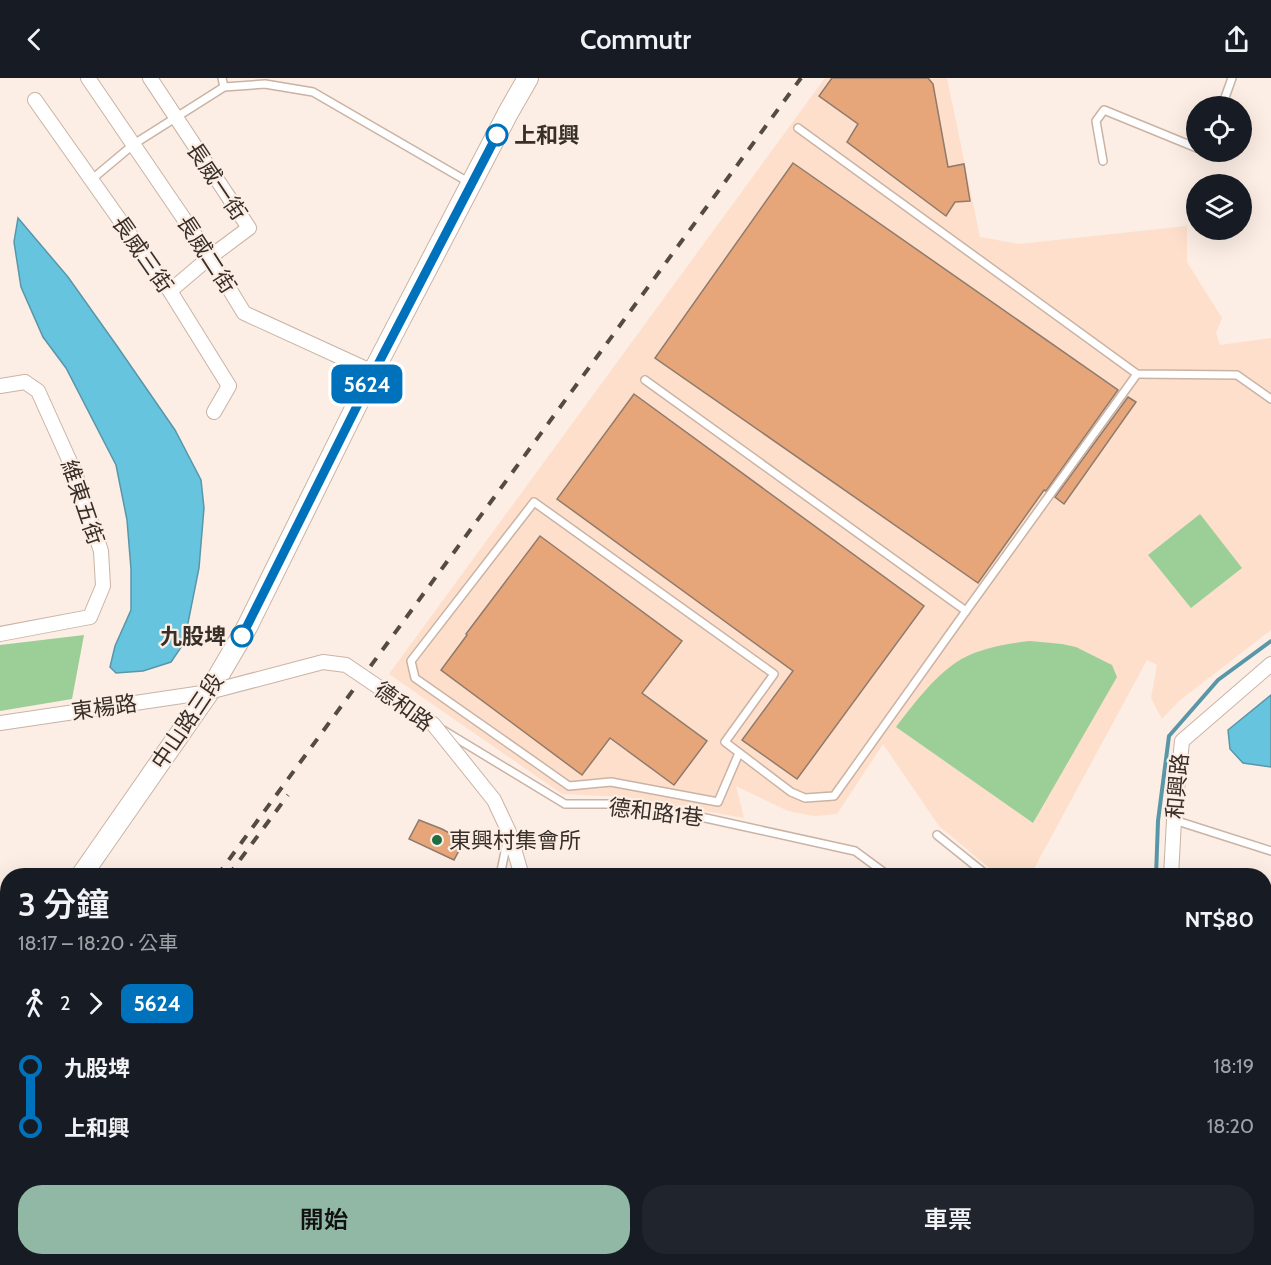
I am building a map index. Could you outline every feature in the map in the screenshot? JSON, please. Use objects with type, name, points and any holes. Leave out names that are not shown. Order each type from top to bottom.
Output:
[{"type":"street","name":"長威二街","points":[[88,78],[210,257],[244,313],[374,372]]},
{"type":"street","name":"長威一街","points":[[150,78],[249,228],[170,291]]},
{"type":"street","name":"中山路三段","points":[[87,868],[209,692],[247,627],[374,372],[528,78]]},
{"type":"street","name":"長威三街","points":[[35,100],[170,291],[229,386],[214,412]]},
{"type":"street","name":"維東五街","points":[[0,386],[25,382],[38,391],[75,473],[101,551],[103,586],[90,617],[0,633]]},
{"type":"street","name":"德和路","points":[[209,692],[323,662],[346,666],[433,724],[494,800],[509,832],[520,868]]},
{"type":"street","name":"和興路","points":[[1172,868],[1174,820],[1182,741],[1271,664]]},
{"type":"street","name":"東楊路","points":[[0,723],[209,692]]},
{"type":"lane","points":[[222,78],[224,87]]},
{"type":"lane","points":[[1226,96],[1233,78]]},
{"type":"lane","points":[[91,180],[134,144],[224,87],[265,84],[313,92],[472,184]]},
{"type":"lane","points":[[1103,161],[1096,121],[1104,110],[1186,144]]},
{"type":"lane","points":[[798,128],[1137,374],[1237,375],[1271,399]]},
{"type":"lane","points":[[739,753],[718,802],[611,782],[569,786],[415,678],[411,661],[534,502],[774,674],[725,742],[791,792],[806,798],[834,796],[1137,374]]},
{"type":"lane","points":[[645,380],[966,611]]},
{"type":"lane","name":"德和路1巷","points":[[433,724],[565,804],[631,804],[701,817],[855,851],[878,868]]},
{"type":"lane","points":[[1174,820],[1271,851]]},
{"type":"lane","points":[[502,868],[509,832]]},
{"type":"lane","points":[[937,836],[978,868]]},
{"type":"shaded area","points":[[825,78],[947,78],[980,237],[1019,244],[1186,226],[1187,262],[1222,318],[1216,333],[1220,345],[1271,338],[1271,630],[1179,701],[1162,719],[1151,698],[1157,665],[1147,660],[1034,868],[989,868],[939,826],[883,744],[837,814],[814,816],[788,811],[736,786],[744,818],[624,797],[562,794],[389,674]]},
{"type":"green space","points":[[1200,514],[1242,568],[1191,608],[1148,555]]},
{"type":"green space","points":[[84,635],[72,699],[0,711],[0,645]]},
{"type":"green space","points":[[1030,641],[1076,647],[1112,665],[1117,677],[1033,823],[896,727],[930,685],[951,666],[988,648]]},
{"type":"water","points":[[18,218],[68,277],[117,346],[175,430],[201,480],[204,508],[199,568],[184,643],[171,662],[143,671],[116,673],[110,667],[115,646],[131,610],[131,569],[127,520],[116,465],[66,368],[43,337],[21,287],[14,242]]},
{"type":"water","points":[[1271,695],[1271,767],[1243,763],[1230,749],[1228,730]]},
{"type":"building","points":[[832,78],[928,78],[933,84],[948,167],[964,164],[970,201],[955,202],[946,216],[847,142],[858,124],[819,96]]},
{"type":"building","points":[[793,163],[1118,390],[978,583],[655,358]]},
{"type":"building","points":[[634,394],[924,606],[797,779],[742,740],[793,671],[557,499]]},
{"type":"building","points":[[1128,397],[1136,402],[1064,504],[1055,497]]},
{"type":"building","points":[[540,536],[682,641],[642,693],[707,741],[674,785],[610,738],[582,775],[441,670]]},
{"type":"building","name":"東興村集會所","points":[[419,820],[464,841],[454,860],[409,839]]},
{"type":"waterway","points":[[1156,868],[1158,821],[1169,736],[1218,680],[1271,641]]},
{"type":"railway","points":[[223,868],[801,78]]},
{"type":"railway","points":[[234,868],[288,795]]},
{"type":"bus line","name":"5624","points":[[242,636],[374,372],[497,135]]},
{"type":"place","name":"上和興","points":[[497,135]]},
{"type":"place","name":"九股埤","points":[[242,636]]},
{"type":"place","name":"東興村集會所","points":[[437,840]]}]
